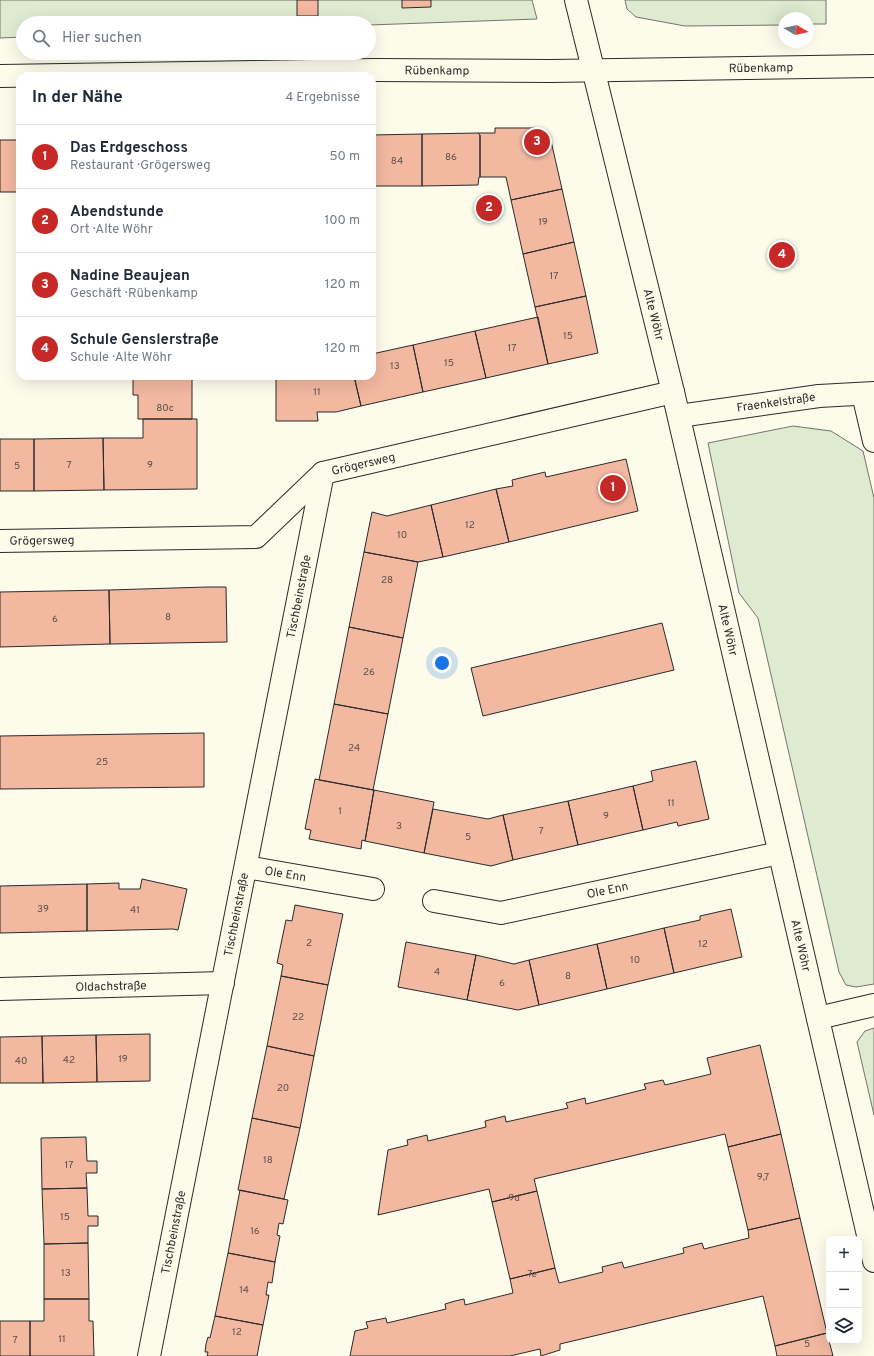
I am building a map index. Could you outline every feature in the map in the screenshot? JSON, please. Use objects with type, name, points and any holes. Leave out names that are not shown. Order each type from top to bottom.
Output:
[{"type":"street","name":"Alte Wöhr","points":[[576,0],[679,416],[874,1261]]},
{"type":"street","name":"Rübenkamp","points":[[249,72],[374,70],[594,70],[874,66]]},
{"type":"street","name":"Rübenkamp","points":[[0,76],[16,76]]},
{"type":"street","name":"Grögersweg","points":[[0,541],[256,538],[323,473],[673,392]]},
{"type":"street","name":"Fraenkelstraße","points":[[679,416],[819,396],[869,394]]},
{"type":"street","points":[[869,394],[874,441]]},
{"type":"street","name":"Tischbeinstraße","points":[[149,1356],[323,473]]},
{"type":"street","name":"Ole Enn","points":[[434,901],[501,913],[780,853]]},
{"type":"street","name":"Ole Enn","points":[[246,867],[373,889]]},
{"type":"street","name":"Oldachstraße","points":[[0,989],[222,983]]},
{"type":"street","points":[[818,1018],[874,1005]]},
{"type":"green space","points":[[0,0],[532,0],[537,19],[376,25],[376,16],[16,16],[16,37],[0,38]]},
{"type":"green space","points":[[625,0],[826,0],[826,24],[814,24],[814,12],[778,12],[778,25],[685,26],[636,17],[627,9]]},
{"type":"green space","points":[[793,426],[831,431],[863,451],[874,498],[874,984],[856,987],[846,985],[839,972],[758,618],[739,593],[708,443]]},
{"type":"green space","points":[[874,1028],[874,1115],[857,1042],[865,1031]]},
{"type":"building","points":[[297,0],[318,0],[318,16],[297,16]]},
{"type":"building","points":[[402,0],[431,0],[431,7],[402,8]]},
{"type":"building","points":[[495,128],[534,128],[551,141],[562,189],[511,200],[506,177],[480,177],[480,135],[478,133],[495,133]]},
{"type":"building","points":[[478,133],[480,135],[480,177],[478,185],[422,186],[422,134]]},
{"type":"building","points":[[422,134],[422,186],[376,186],[376,135]]},
{"type":"building","points":[[0,140],[16,140],[16,192],[0,192]]},
{"type":"building","points":[[562,189],[574,242],[523,254],[511,200]]},
{"type":"building","points":[[574,242],[586,296],[535,307],[523,254]]},
{"type":"building","points":[[586,296],[598,353],[548,364],[535,307]]},
{"type":"building","points":[[538,317],[548,364],[486,378],[475,331]]},
{"type":"building","points":[[475,331],[486,378],[423,392],[413,345]]},
{"type":"building","points":[[413,345],[423,392],[361,406],[355,380],[376,380],[376,353]]},
{"type":"building","points":[[133,380],[192,380],[192,419],[138,419],[138,395],[133,395]]},
{"type":"building","points":[[276,380],[355,380],[361,406],[336,412],[317,412],[318,421],[276,421]]},
{"type":"building","points":[[143,419],[197,419],[197,489],[104,490],[103,438],[143,438]]},
{"type":"building","points":[[103,438],[104,490],[34,491],[34,439]]},
{"type":"building","points":[[0,439],[34,439],[34,491],[0,491]]},
{"type":"building","points":[[626,459],[638,511],[509,542],[496,489],[513,486],[512,480],[545,472],[546,477]]},
{"type":"building","points":[[496,489],[509,542],[443,557],[431,505]]},
{"type":"building","points":[[431,505],[443,557],[418,562],[364,552],[372,512],[387,516]]},
{"type":"building","points":[[364,552],[418,562],[403,638],[349,627]]},
{"type":"building","points":[[226,587],[227,642],[110,644],[109,590]]},
{"type":"building","points":[[109,590],[110,644],[0,647],[0,592]]},
{"type":"building","points":[[662,623],[674,670],[483,716],[471,668]]},
{"type":"building","points":[[349,627],[403,638],[388,714],[334,704]]},
{"type":"building","points":[[334,704],[388,714],[373,790],[319,780]]},
{"type":"building","points":[[204,733],[204,787],[0,789],[0,736]]},
{"type":"building","points":[[696,761],[709,819],[678,826],[677,822],[643,830],[633,786],[653,781],[651,771]]},
{"type":"building","points":[[315,779],[374,790],[365,841],[362,840],[361,849],[309,839],[311,830],[305,829]]},
{"type":"building","points":[[633,786],[643,830],[578,845],[568,801]]},
{"type":"building","points":[[374,790],[434,802],[424,853],[365,841]]},
{"type":"building","points":[[568,801],[578,845],[513,860],[503,815]]},
{"type":"building","points":[[433,809],[488,819],[503,815],[513,860],[491,866],[424,853]]},
{"type":"building","points":[[142,879],[187,889],[178,930],[87,931],[87,884],[119,883],[119,889],[140,889]]},
{"type":"building","points":[[87,884],[87,931],[0,933],[0,886]]},
{"type":"building","points":[[295,905],[343,914],[328,985],[281,976],[283,965],[277,963],[286,920],[292,921]]},
{"type":"building","points":[[731,909],[742,957],[674,973],[664,928],[700,920],[700,916]]},
{"type":"building","points":[[664,928],[674,973],[607,989],[597,944]]},
{"type":"building","points":[[406,942],[476,955],[467,1000],[398,987]]},
{"type":"building","points":[[597,944],[607,989],[539,1005],[529,960]]},
{"type":"building","points":[[476,955],[514,964],[529,960],[539,1005],[518,1010],[467,1000]]},
{"type":"building","points":[[281,976],[328,985],[314,1056],[267,1046]]},
{"type":"building","points":[[150,1034],[150,1081],[97,1082],[96,1035]]},
{"type":"building","points":[[96,1035],[97,1082],[43,1083],[42,1036]]},
{"type":"building","points":[[42,1036],[43,1083],[0,1083],[0,1037]]},
{"type":"building","points":[[760,1045],[781,1134],[728,1147],[725,1134],[534,1179],[537,1191],[492,1202],[489,1189],[378,1215],[388,1150],[408,1145],[407,1140],[427,1135],[428,1141],[486,1127],[485,1121],[505,1116],[506,1122],[568,1108],[566,1103],[585,1098],[586,1104],[646,1089],[644,1084],[663,1080],[665,1085],[711,1074],[707,1058]]},
{"type":"building","points":[[267,1046],[314,1056],[300,1128],[252,1118]]},
{"type":"building","points":[[252,1118],[300,1128],[284,1199],[238,1190]]},
{"type":"building","points":[[781,1134],[800,1218],[748,1230],[728,1147]]},
{"type":"building","points":[[86,1137],[87,1161],[97,1161],[97,1173],[86,1173],[87,1188],[42,1189],[41,1138]]},
{"type":"building","points":[[87,1188],[88,1216],[98,1216],[98,1226],[88,1226],[88,1243],[44,1244],[42,1189]]},
{"type":"building","points":[[240,1190],[288,1200],[283,1224],[279,1223],[277,1235],[280,1236],[275,1262],[228,1253]]},
{"type":"building","points":[[537,1191],[555,1268],[510,1279],[492,1202]]},
{"type":"building","points":[[800,1218],[826,1333],[775,1346],[763,1296],[560,1344],[560,1350],[541,1356],[540,1349],[510,1356],[350,1356],[355,1331],[368,1328],[366,1322],[386,1318],[387,1323],[446,1309],[445,1304],[455,1301],[464,1299],[465,1305],[513,1293],[510,1279],[555,1268],[559,1283],[603,1272],[602,1267],[622,1262],[624,1268],[684,1253],[683,1248],[702,1243],[704,1249],[749,1238],[748,1230]]},
{"type":"building","points":[[88,1243],[89,1299],[44,1299],[44,1244]]},
{"type":"building","points":[[228,1253],[275,1262],[272,1283],[268,1282],[266,1295],[269,1295],[263,1325],[215,1316]]},
{"type":"building","points":[[44,1299],[89,1299],[89,1321],[93,1321],[94,1356],[30,1356],[30,1321],[44,1321]]},
{"type":"building","points":[[215,1316],[263,1325],[257,1356],[207,1356],[208,1352],[205,1352],[206,1344],[208,1337],[210,1338]]},
{"type":"building","points":[[0,1321],[30,1321],[30,1356],[0,1356]]},
{"type":"building","points":[[826,1333],[826,1344],[830,1344],[833,1356],[777,1356],[775,1346]]},
{"type":"place","name":"Nadine Beaujean","points":[[537,142]]},
{"type":"place","name":"Abendstunde","points":[[489,208]]},
{"type":"place","name":"Schule Genslerstraße","points":[[782,255]]},
{"type":"place","name":"Das Erdgeschoss","points":[[613,488]]}]
